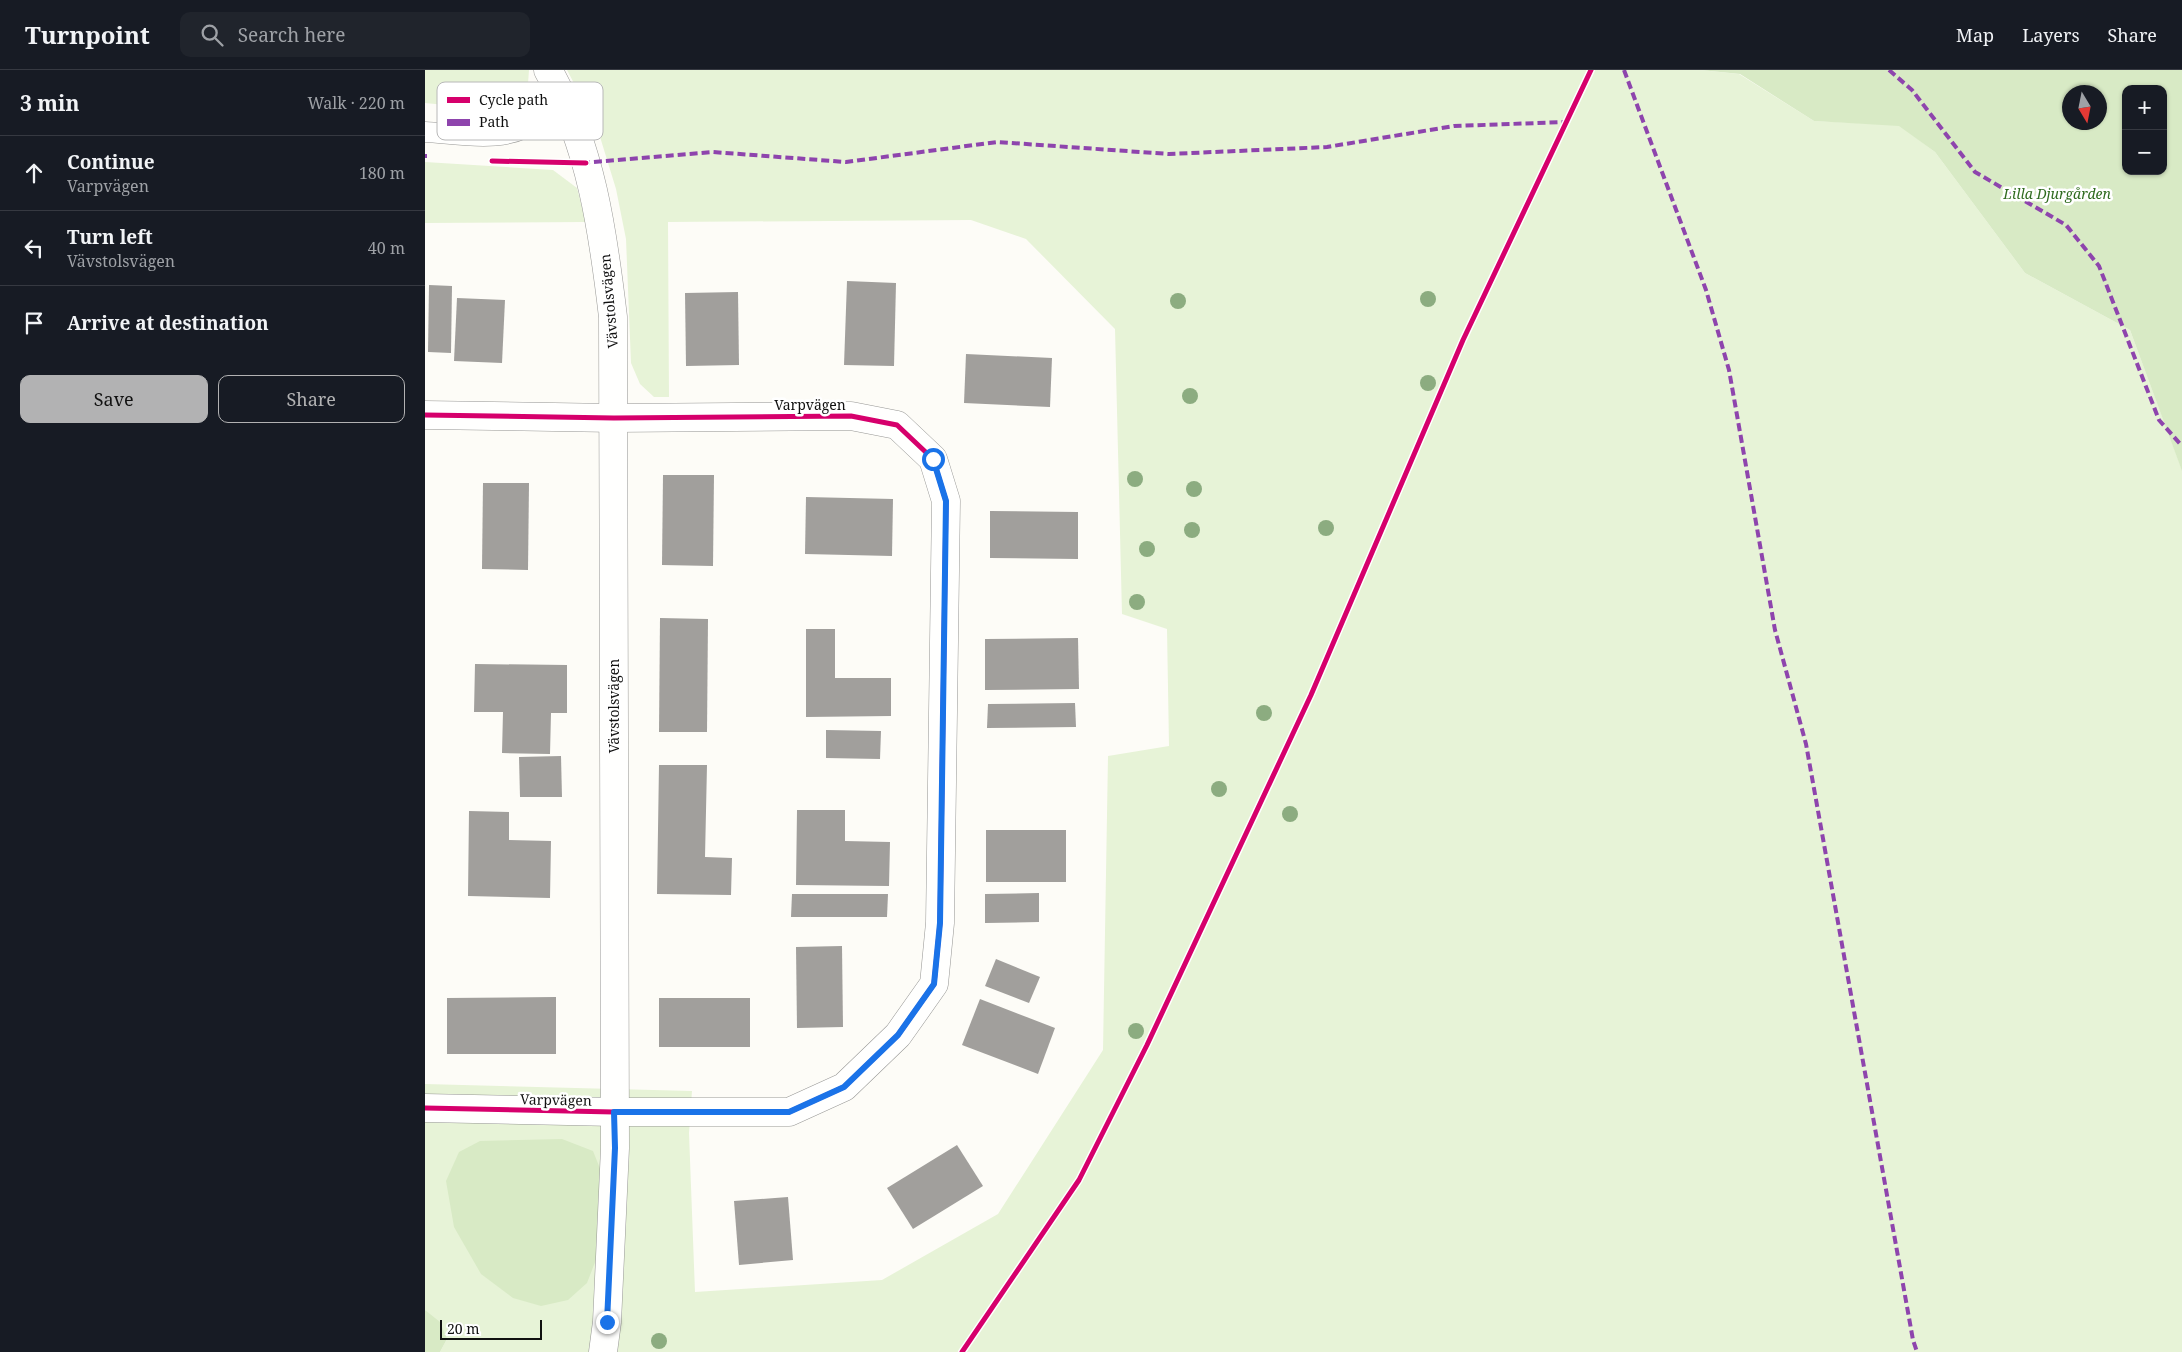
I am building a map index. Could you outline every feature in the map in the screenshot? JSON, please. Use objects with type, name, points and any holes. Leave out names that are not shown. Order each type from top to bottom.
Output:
[{"type":"street","name":"Vävstolsvägen","points":[[578,140],[587,163],[603,232],[613,317],[615,1148],[607,1322],[603,1352]]},
{"type":"street","name":"Varpvägen","points":[[425,415],[614,418],[851,416],[897,425],[933,459],[946,501],[940,923],[934,984],[898,1035],[844,1087],[789,1112],[614,1112],[425,1108]]},
{"type":"green space","points":[[425,70],[529,70],[528,82],[437,82],[437,104],[425,103]]},
{"type":"green space","points":[[567,70],[1700,70],[1739,74],[1814,121],[1899,125],[1935,152],[2025,273],[2130,330],[2182,470],[2182,1352],[440,1352],[447,1339],[425,1310],[425,1084],[692,1091],[689,1133],[695,1292],[882,1280],[998,1214],[1103,1050],[1108,756],[1169,746],[1167,629],[1122,614],[1115,329],[1026,239],[971,220],[668,222],[669,397],[654,397],[640,384],[631,363],[626,239],[616,189],[601,140],[603,140],[603,82],[573,82]]},
{"type":"green space","name":"Lilla Djurgården","points":[[1700,70],[2182,70],[2182,471],[2130,330],[2025,273],[1935,152],[1899,126],[1814,121],[1740,74]]},
{"type":"green space","points":[[425,162],[553,170],[577,188],[586,222],[425,223]]},
{"type":"green space","points":[[562,1139],[593,1151],[605,1181],[602,1244],[587,1283],[568,1300],[541,1306],[513,1298],[481,1274],[454,1227],[446,1181],[459,1152],[480,1141]]},
{"type":"green space","points":[[425,1310],[440,1322],[447,1339],[440,1352],[425,1352]]},
{"type":"building","points":[[847,281],[896,283],[894,366],[844,365]]},
{"type":"building","points":[[429,285],[452,286],[451,353],[428,352]]},
{"type":"building","points":[[738,292],[739,365],[686,366],[685,293]]},
{"type":"building","points":[[457,298],[505,300],[502,363],[454,361]]},
{"type":"building","points":[[966,354],[1052,358],[1050,407],[964,403]]},
{"type":"building","points":[[663,475],[714,475],[713,566],[662,565]]},
{"type":"building","points":[[483,483],[529,483],[528,570],[482,569]]},
{"type":"building","points":[[806,497],[893,499],[892,556],[805,554]]},
{"type":"building","points":[[990,511],[1078,512],[1078,559],[990,558]]},
{"type":"building","points":[[660,618],[708,619],[707,732],[659,732]]},
{"type":"building","points":[[806,629],[835,629],[835,678],[891,678],[891,716],[806,717]]},
{"type":"building","points":[[1078,638],[1079,689],[985,690],[985,639]]},
{"type":"building","points":[[475,664],[567,665],[567,713],[551,713],[550,754],[502,753],[503,712],[474,712]]},
{"type":"building","points":[[1075,703],[1076,727],[987,728],[988,704]]},
{"type":"building","points":[[826,730],[881,731],[880,759],[826,758]]},
{"type":"building","points":[[561,756],[562,797],[520,797],[519,757]]},
{"type":"building","points":[[659,765],[707,765],[705,857],[732,858],[731,895],[657,894]]},
{"type":"building","points":[[797,810],[845,810],[845,841],[890,842],[889,886],[796,885]]},
{"type":"building","points":[[469,811],[509,812],[509,840],[551,841],[550,898],[468,896]]},
{"type":"building","points":[[986,830],[1066,830],[1066,882],[986,882]]},
{"type":"building","points":[[1039,893],[1039,922],[985,923],[985,894]]},
{"type":"building","points":[[792,894],[888,894],[887,917],[791,917]]},
{"type":"building","points":[[842,946],[843,1027],[797,1028],[796,947]]},
{"type":"building","points":[[996,959],[1040,977],[1029,1003],[985,986]]},
{"type":"building","points":[[556,997],[556,1054],[447,1054],[447,998]]},
{"type":"building","points":[[659,998],[750,998],[750,1047],[659,1047]]},
{"type":"building","points":[[980,999],[1055,1028],[1038,1074],[962,1045]]},
{"type":"building","points":[[957,1145],[983,1186],[913,1229],[887,1188]]},
{"type":"building","points":[[788,1197],[793,1260],[739,1265],[734,1201]]},
{"type":"marked path","points":[[1624,70],[1706,290],[1729,370],[1775,630],[1806,744],[1913,1340],[1917,1352]]},
{"type":"marked path","points":[[1889,70],[1912,90],[1975,172],[2066,225],[2099,266],[2159,420],[2182,446]]},
{"type":"marked path","points":[[582,163],[713,152],[846,162],[997,142],[1169,154],[1327,147],[1454,126],[1566,122]]},
{"type":"cycle path","points":[[962,1352],[1079,1180],[1147,1045],[1311,695],[1463,340],[1591,70]]},
{"type":"cycle path","points":[[492,161],[586,163]]},
{"type":"cycle path","points":[[425,415],[614,418],[851,416],[897,425],[933,459],[946,501],[940,923],[934,984],[898,1035],[844,1087],[789,1112],[614,1112],[425,1108]]},
{"type":"route","points":[[607,1322],[615,1148],[614,1112],[789,1112],[844,1087],[898,1035],[934,984],[940,923],[946,501],[933,459]]}]
